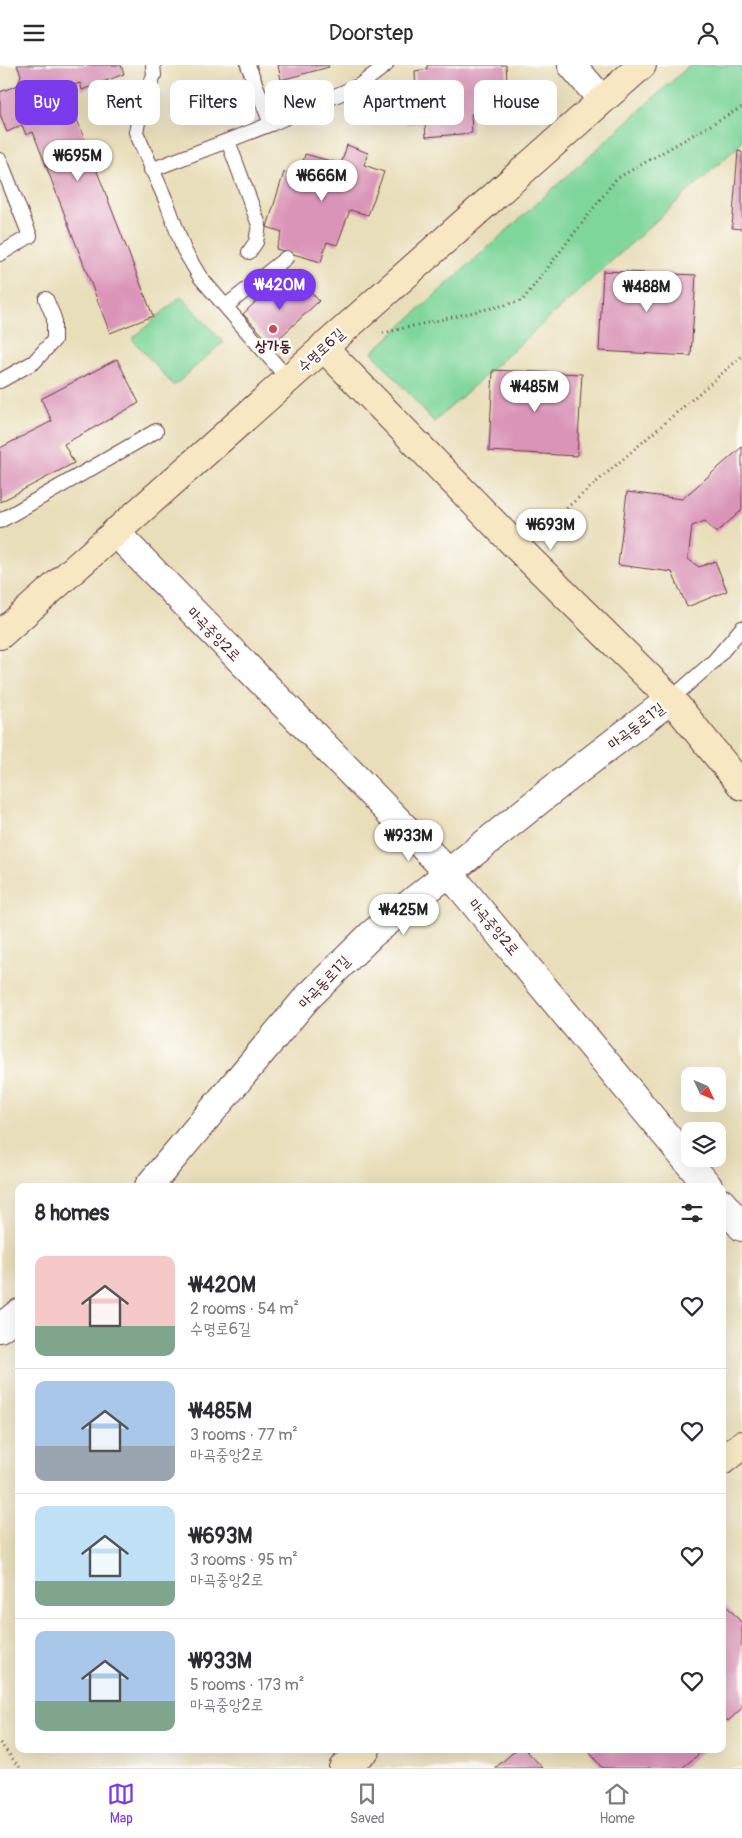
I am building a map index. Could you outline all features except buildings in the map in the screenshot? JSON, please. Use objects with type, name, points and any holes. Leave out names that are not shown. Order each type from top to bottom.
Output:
[{"type":"street","points":[[572,65],[602,100]]},
{"type":"street","name":"수명로6길","points":[[0,635],[642,65]]},
{"type":"street","points":[[323,347],[520,549],[671,699],[742,786]]},
{"type":"street","name":"마곡중앙2로","points":[[115,532],[449,873],[706,1183]]},
{"type":"street","name":"마곡동로1길","points":[[152,1183],[306,999],[372,934],[671,699]]},
{"type":"street","points":[[726,1208],[742,1227]]},
{"type":"street","points":[[0,1328],[15,1316]]},
{"type":"street","points":[[726,1458],[742,1445]]},
{"type":"street","points":[[343,1768],[361,1753]]},
{"type":"lane","points":[[154,65],[154,75],[141,108],[136,133],[167,203],[184,250],[200,277],[289,380]]},
{"type":"lane","points":[[248,65],[265,109]]},
{"type":"lane","points":[[334,96],[360,85],[386,65]]},
{"type":"lane","points":[[151,170],[268,125]]},
{"type":"lane","points":[[228,141],[259,225],[256,242],[249,252]]},
{"type":"lane","points":[[0,160],[30,237],[0,254]]},
{"type":"lane","points":[[226,306],[286,258]]},
{"type":"lane","points":[[0,381],[34,362],[54,340],[54,318],[46,299]]},
{"type":"lane","points":[[0,521],[156,431]]},
{"type":"lane","points":[[671,699],[714,661],[742,628]]},
{"type":"path","points":[[380,334],[522,301],[616,179],[742,107]]},
{"type":"path","points":[[520,549],[742,356]]},
{"type":"path","points":[[0,1743],[20,1768]]},
{"type":"green space","points":[[690,65],[742,65],[742,143],[434,422],[372,352]]},
{"type":"green space","points":[[181,296],[223,342],[174,386],[132,339]]},
{"type":"place","name":"상가동","points":[[273,329]]}]
